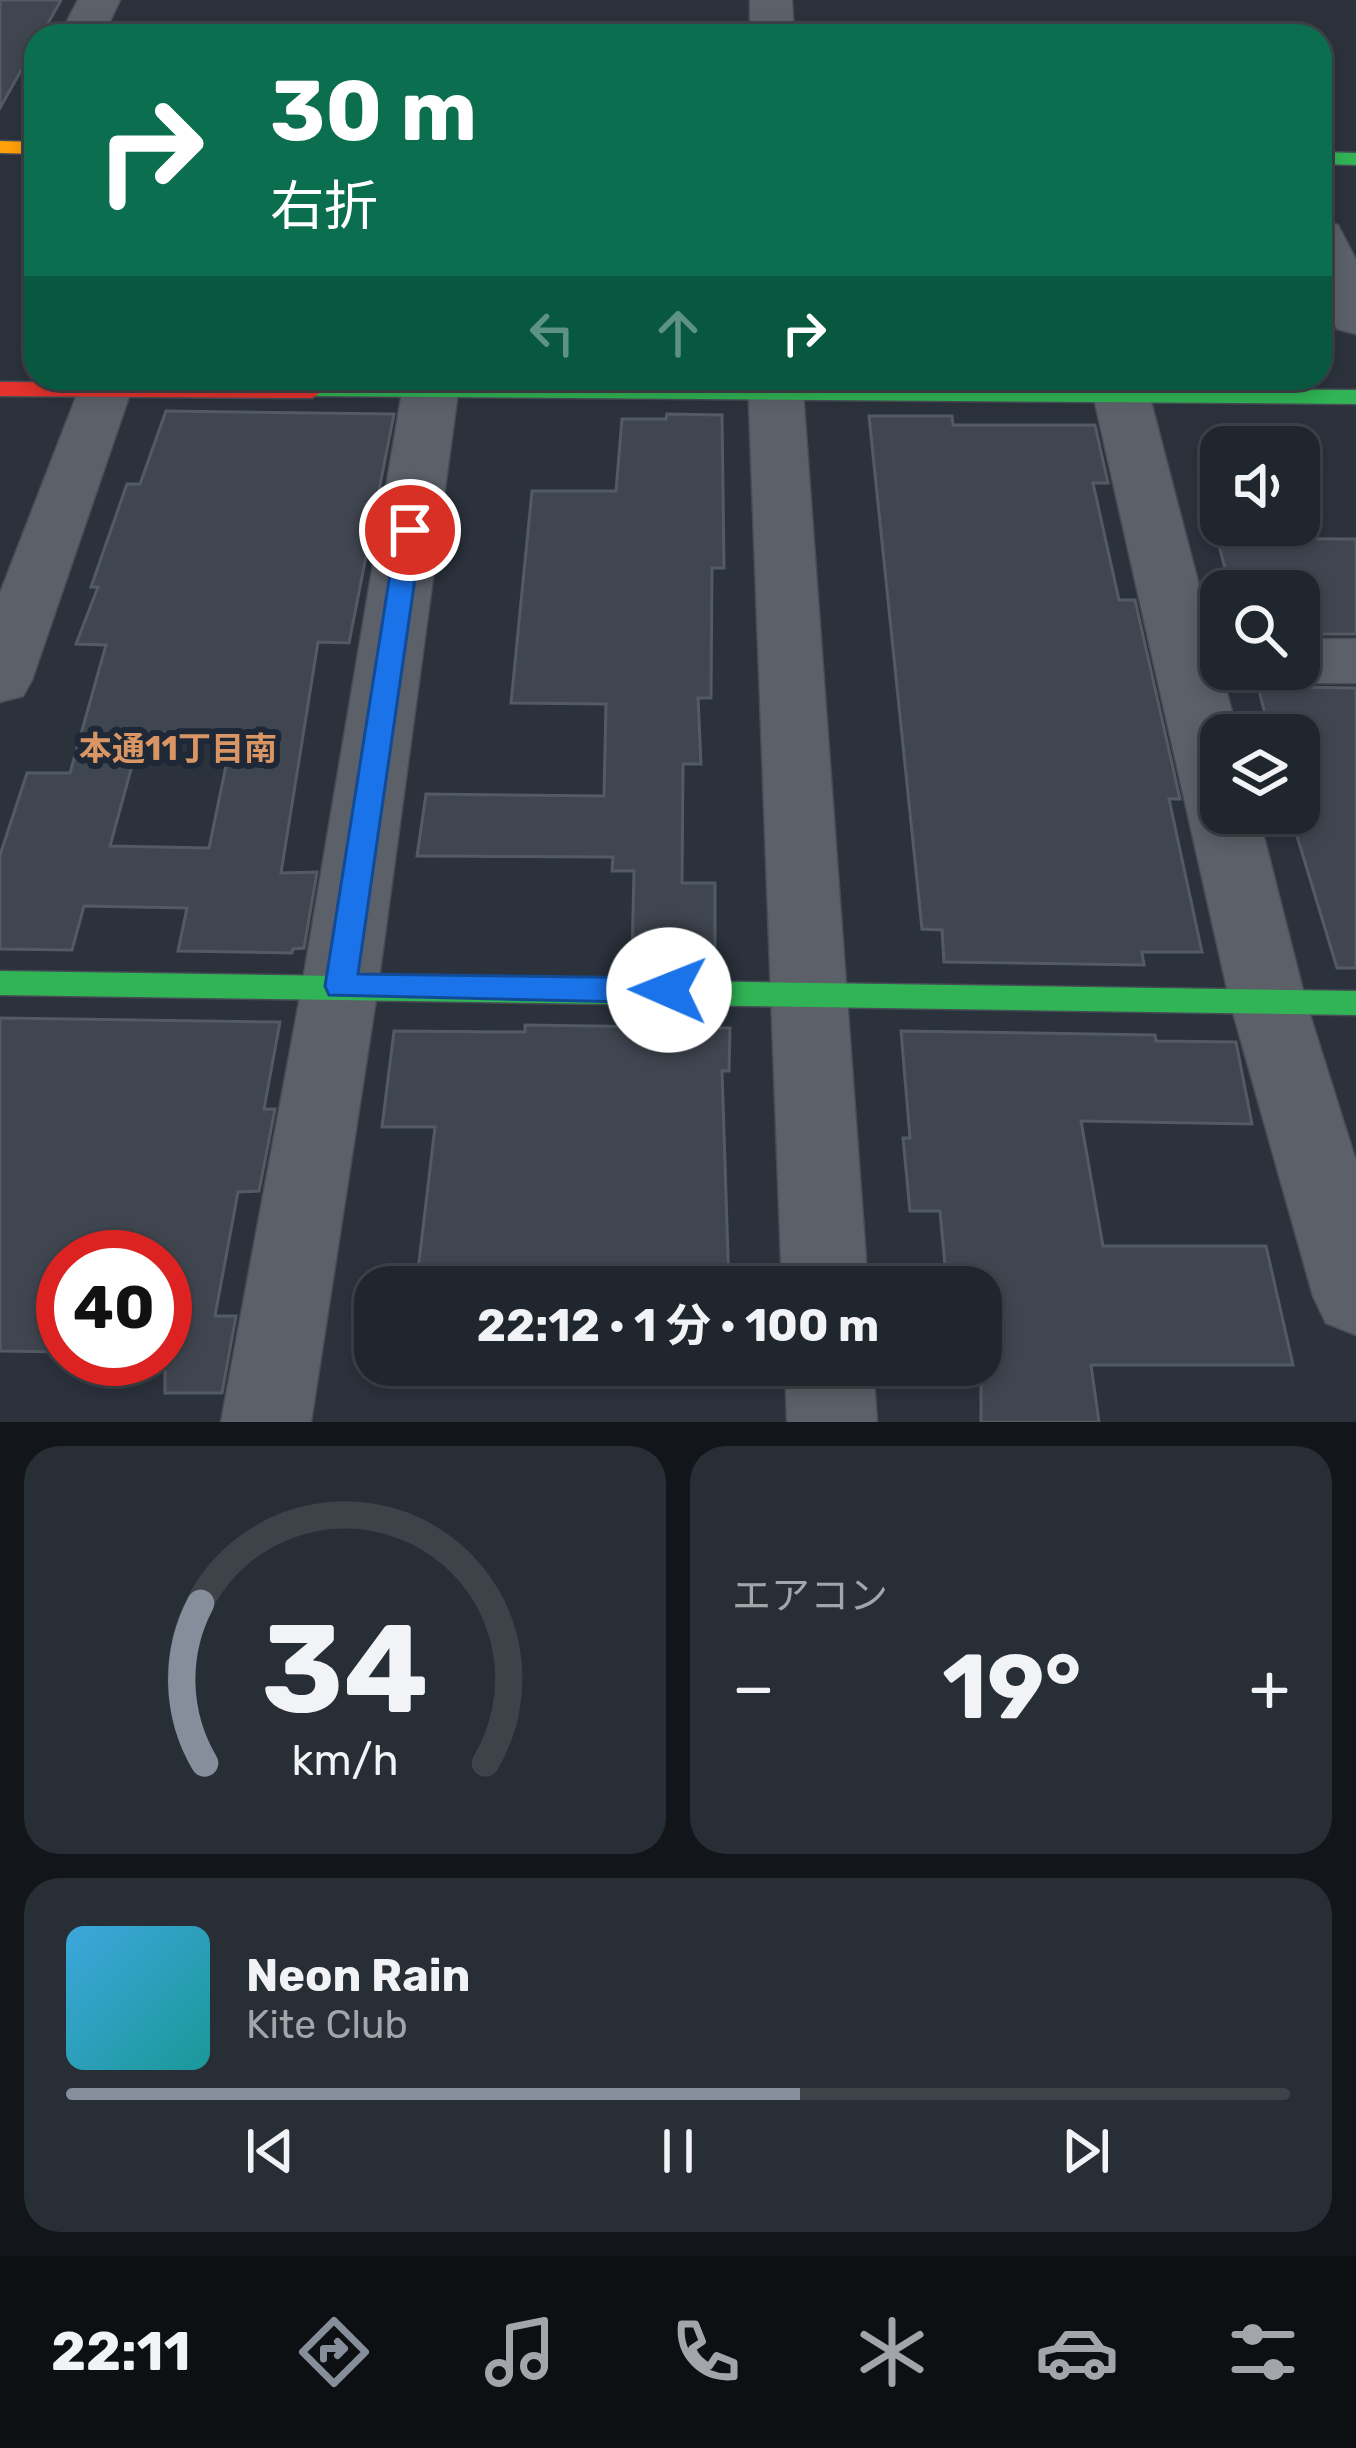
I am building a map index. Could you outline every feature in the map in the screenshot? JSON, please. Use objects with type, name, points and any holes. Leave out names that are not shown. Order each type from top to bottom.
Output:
[{"type":"main road","points":[[52,390],[529,390]]},
{"type":"main road","points":[[967,390],[1356,397]]},
{"type":"main road","points":[[0,983],[1356,1003]]},
{"type":"street","points":[[1332,263],[1356,318]]},
{"type":"street","points":[[775,390],[824,1266]]},
{"type":"street","points":[[0,680],[103,391]]},
{"type":"street","points":[[266,1422],[340,986],[430,392]]},
{"type":"street","points":[[1121,394],[1200,648]]},
{"type":"street","points":[[1320,661],[1356,661]]},
{"type":"street","points":[[1228,834],[1268,1002],[1356,1296]]},
{"type":"street","points":[[830,1386],[832,1422]]},
{"type":"building","points":[[0,0],[61,0],[48,24],[24,24],[24,65],[0,108]]},
{"type":"building","points":[[166,411],[394,414],[349,643],[318,642],[281,873],[317,872],[304,948],[292,953],[178,951],[187,908],[84,906],[72,950],[0,949],[0,855],[27,773],[70,773],[106,645],[76,644],[98,587],[91,587],[127,484],[140,484]],"holes":[[[233,732],[209,848],[110,846],[141,733]]]},
{"type":"building","points":[[667,414],[722,415],[724,568],[712,568],[711,698],[698,698],[701,764],[683,764],[682,883],[715,883],[715,959],[632,958],[634,871],[612,871],[613,857],[417,856],[426,794],[604,796],[606,704],[511,703],[532,491],[616,491],[622,419],[666,419]]},
{"type":"building","points":[[869,416],[952,416],[953,425],[1095,425],[1108,483],[1093,483],[1119,600],[1135,600],[1180,799],[1169,799],[1202,952],[1142,952],[1144,965],[944,962],[942,930],[922,929]]},
{"type":"building","points":[[1320,539],[1356,539],[1356,634],[1320,634],[1320,570],[1225,570],[1219,546],[1320,546]]},
{"type":"building","points":[[1356,688],[1356,968],[1337,968],[1296,834],[1320,834],[1320,714],[1265,714],[1259,690]]},
{"type":"building","points":[[0,1018],[280,1022],[264,1109],[275,1109],[259,1191],[238,1192],[215,1316],[236,1316],[222,1393],[165,1393],[165,1386],[192,1386],[192,1230],[36,1230],[36,1352],[0,1351]]},
{"type":"building","points":[[525,1025],[730,1028],[729,1071],[722,1071],[728,1266],[418,1266],[435,1127],[382,1127],[394,1031],[525,1032]]},
{"type":"building","points":[[901,1031],[1155,1035],[1156,1041],[1236,1042],[1252,1124],[1081,1121],[1103,1246],[1266,1246],[1293,1365],[1091,1365],[1099,1422],[981,1422],[981,1386],[1002,1386],[1002,1266],[945,1266],[940,1211],[910,1211],[903,1138],[910,1138]]},
{"type":"traffic: fast","points":[[1332,158],[1356,159]]},
{"type":"traffic: fast","points":[[312,391],[1356,397]]},
{"type":"traffic: fast","points":[[0,983],[1356,1003]]},
{"type":"traffic: slow","points":[[0,147],[24,148]]},
{"type":"traffic: jam","points":[[0,389],[24,389]]},
{"type":"traffic: jam","points":[[156,390],[312,391]]},
{"type":"district","name":"本通11丁目南","points":[[178,748]]},
{"type":"route","points":[[410,530],[340,986],[669,990]]}]
